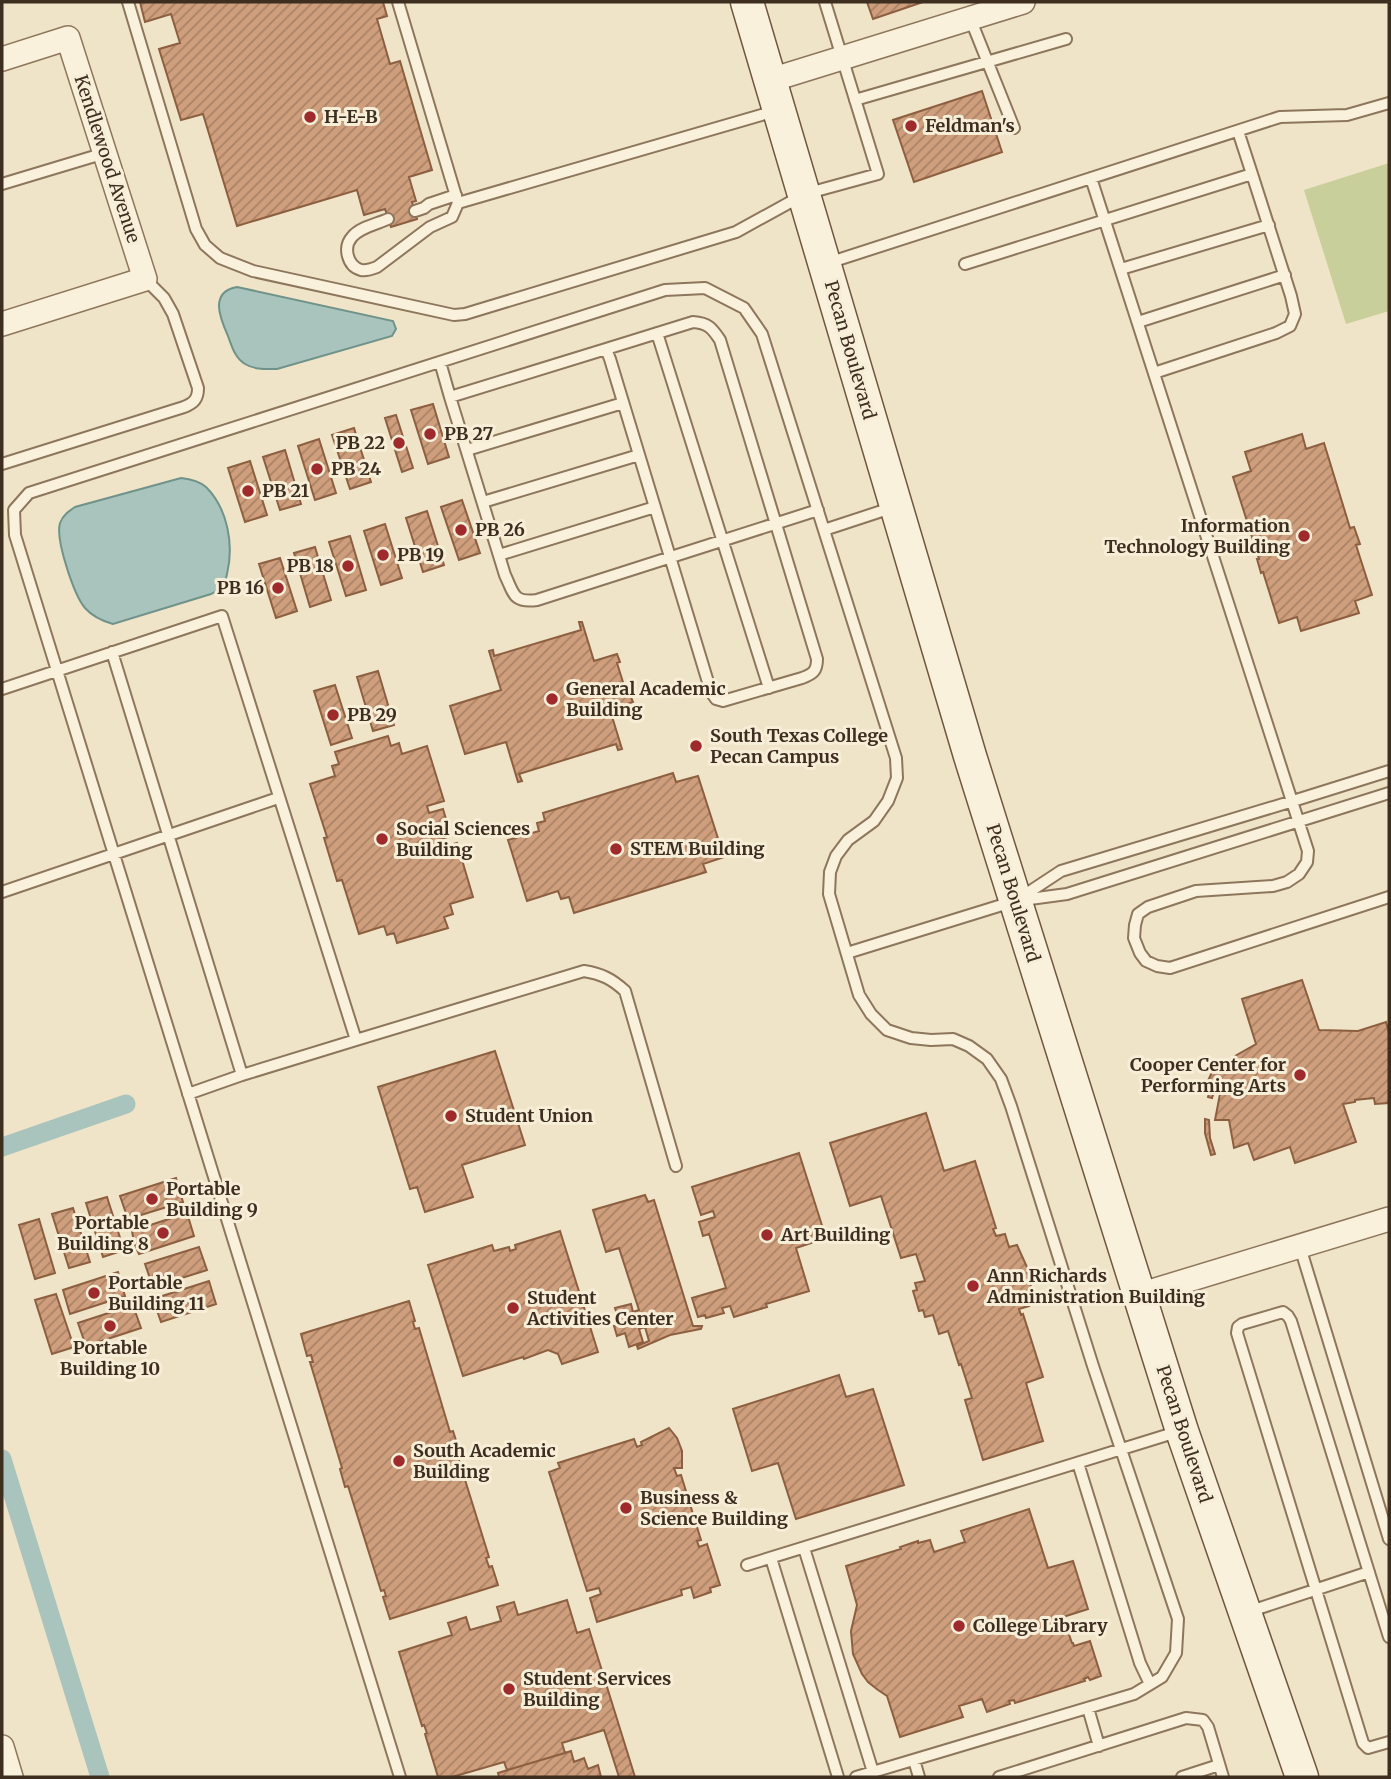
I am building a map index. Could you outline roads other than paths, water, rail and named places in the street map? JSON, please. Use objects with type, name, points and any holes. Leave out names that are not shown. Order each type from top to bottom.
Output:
[{"type":"main road","name":"Pecan Boulevard","points":[[747,2],[895,506],[1015,901],[1182,1431],[1302,1777]]},
{"type":"street","points":[[771,80],[979,11],[1023,2]]},
{"type":"street","name":"Kendlewood Avenue","points":[[2,59],[68,38],[145,279]]},
{"type":"street","points":[[2,324],[145,279]]},
{"type":"street","points":[[1139,1295],[1389,1219]]},
{"type":"street","points":[[2,1747],[11,1777]]},
{"type":"lane","points":[[128,2],[196,229],[205,245],[220,258],[253,271],[454,315],[465,314],[736,232],[805,194],[878,174],[825,2]]},
{"type":"lane","points":[[388,219],[358,231],[351,237],[347,245],[347,255],[352,266],[359,270],[377,267],[430,227],[452,217],[457,199],[398,2]]},
{"type":"lane","points":[[979,11],[987,62],[1014,128]]},
{"type":"lane","points":[[855,100],[1066,38]]},
{"type":"lane","points":[[826,264],[1280,117],[1347,115],[1389,103]]},
{"type":"lane","points":[[415,211],[429,204],[457,199],[780,109]]},
{"type":"lane","points":[[1154,373],[1276,333],[1290,326],[1295,314],[1238,131]]},
{"type":"lane","points":[[2,184],[105,153]]},
{"type":"lane","points":[[965,264],[1252,174]]},
{"type":"lane","points":[[1091,178],[1308,850],[1307,862],[1299,874],[1287,882],[1273,886],[1196,891],[1148,906],[1138,914],[1135,925],[1134,938],[1140,953],[1146,961],[1170,968],[1389,897]]},
{"type":"lane","points":[[1121,269],[1269,225]]},
{"type":"lane","points":[[1138,322],[1285,275]]},
{"type":"lane","points":[[2,464],[184,407],[192,404],[198,397],[198,388],[173,314],[164,298],[145,279]]},
{"type":"lane","points":[[400,1777],[15,535],[14,510],[29,493],[665,290],[705,288],[744,309],[762,334],[896,758],[897,778],[888,801],[874,821],[848,840],[836,856],[830,872],[829,894],[859,995],[887,1030],[911,1038],[953,1039],[987,1059],[1001,1079],[1093,1367],[1178,1619],[1176,1653],[1162,1677],[1134,1693],[856,1777]]},
{"type":"lane","points":[[450,397],[693,322],[705,323],[720,340],[777,523],[817,659],[813,674],[723,701],[716,699],[711,692],[606,349]]},
{"type":"lane","points":[[657,333],[769,688]]},
{"type":"lane","points":[[440,362],[499,555],[512,590],[516,597],[525,602],[818,510]]},
{"type":"lane","points":[[467,450],[623,403]]},
{"type":"lane","points":[[483,502],[639,455]]},
{"type":"lane","points":[[824,530],[895,506]]},
{"type":"lane","points":[[499,555],[655,507]]},
{"type":"lane","points":[[2,688],[222,616],[356,1040]]},
{"type":"lane","points":[[112,652],[242,1075]]},
{"type":"lane","points":[[1015,901],[1061,871],[1389,771]]},
{"type":"lane","points":[[847,953],[1015,901],[1067,894],[1389,793]]},
{"type":"lane","points":[[2,891],[278,798]]},
{"type":"lane","points":[[188,1094],[242,1075],[584,971],[600,974],[625,991],[676,1166]]},
{"type":"lane","points":[[1300,1247],[1389,1539]]},
{"type":"lane","points":[[1389,1637],[1289,1315],[1283,1312],[1242,1324],[1237,1333],[1363,1744],[1368,1748],[1389,1742]]},
{"type":"lane","points":[[747,1565],[1182,1431]]},
{"type":"lane","points":[[1077,1463],[1140,1663],[1150,1685]]},
{"type":"lane","points":[[804,1548],[873,1772]]},
{"type":"lane","points":[[771,1558],[838,1777]]},
{"type":"lane","points":[[1245,1613],[1369,1572]]},
{"type":"lane","points":[[1088,1708],[1099,1746]]},
{"type":"lane","points":[[999,1777],[1017,1775],[1186,1718],[1203,1720],[1208,1727],[1223,1777]]},
{"type":"lane","points":[[914,1760],[919,1777]]},
{"type":"lane","points":[[1182,1777],[1219,1765]]},
{"type":"water","points":[[237,287],[393,321],[396,329],[392,336],[277,369],[253,367],[242,362],[236,355],[220,314],[223,294]]},
{"type":"water","points":[[181,478],[206,487],[220,506],[230,551],[223,586],[211,594],[113,624],[94,616],[81,601],[66,567],[59,531],[63,518],[75,507]]},
{"type":"waterway","points":[[2,1147],[126,1104]]},
{"type":"waterway","points":[[2,1459],[100,1777]]},
{"type":"place","name":"H-E-B","points":[[310,117]]},
{"type":"place","name":"Feldman's","points":[[911,126]]},
{"type":"place","name":"PB 27","points":[[430,434]]},
{"type":"place","name":"PB 22","points":[[399,443]]},
{"type":"place","name":"PB 24","points":[[317,469]]},
{"type":"place","name":"PB 21","points":[[248,491]]},
{"type":"place","name":"PB 26","points":[[461,530]]},
{"type":"place","name":"Information Technology Building","points":[[1304,536]]},
{"type":"place","name":"PB 19","points":[[383,555]]},
{"type":"place","name":"PB 18","points":[[348,566]]},
{"type":"place","name":"PB 16","points":[[278,588]]},
{"type":"place","name":"General Academic Building","points":[[552,699]]},
{"type":"place","name":"PB 29","points":[[333,715]]},
{"type":"place","name":"South Texas College Pecan Campus","points":[[696,746]]},
{"type":"place","name":"Social Sciences Building","points":[[382,839]]},
{"type":"place","name":"STEM Building","points":[[616,849]]},
{"type":"place","name":"Cooper Center for Performing Arts","points":[[1300,1075]]},
{"type":"place","name":"Student Union","points":[[451,1116]]},
{"type":"place","name":"Portable Building 9","points":[[152,1199]]},
{"type":"place","name":"Portable Building 8","points":[[163,1233]]},
{"type":"place","name":"Art Building","points":[[767,1235]]},
{"type":"place","name":"Ann Richards Administration Building","points":[[973,1286]]},
{"type":"place","name":"Portable Building 11","points":[[94,1293]]},
{"type":"place","name":"Student Activities Center","points":[[513,1308]]},
{"type":"place","name":"Portable Building 10","points":[[110,1326]]},
{"type":"place","name":"South Academic Building","points":[[399,1461]]},
{"type":"place","name":"Business & Science Building","points":[[626,1508]]},
{"type":"place","name":"College Library","points":[[959,1626]]},
{"type":"place","name":"Student Services Building","points":[[509,1689]]}]
